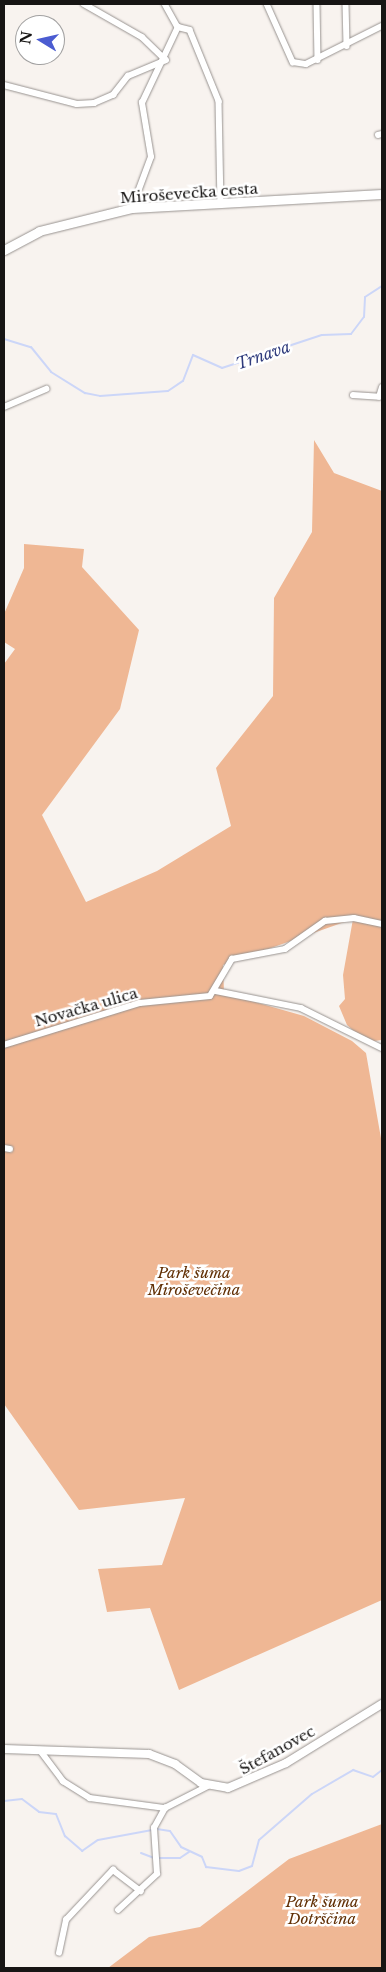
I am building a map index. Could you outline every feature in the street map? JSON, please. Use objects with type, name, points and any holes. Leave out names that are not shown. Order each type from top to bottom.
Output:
[{"type":"main road","name":"Miroševečka cesta","points":[[4,250],[39,231],[132,208],[382,194]]},
{"type":"street","points":[[84,4],[142,37],[166,60]]},
{"type":"street","points":[[165,4],[178,27],[190,30],[219,101],[221,204]]},
{"type":"street","points":[[267,4],[293,62],[306,64],[318,60],[382,26]]},
{"type":"street","points":[[317,4],[318,60]]},
{"type":"street","points":[[346,4],[347,46]]},
{"type":"street","points":[[132,208],[151,157],[142,103],[166,60],[178,27]]},
{"type":"street","points":[[4,85],[77,104],[94,103],[113,95],[128,76],[166,60]]},
{"type":"street","points":[[353,395],[381,398],[382,387]]},
{"type":"street","points":[[4,407],[46,389]]},
{"type":"street","points":[[382,924],[354,918],[325,921],[285,949],[232,959],[220,973],[216,990],[302,1008],[382,1048]]},
{"type":"street","name":"Novačka ulica","points":[[4,1045],[140,1003],[199,998],[216,990]]},
{"type":"street","name":"Štefanovec","points":[[208,1786],[248,1782],[382,1704]]},
{"type":"street","points":[[4,1749],[158,1756],[208,1786]]},
{"type":"street","points":[[40,1750],[63,1781],[90,1798],[166,1808]]},
{"type":"street","points":[[118,1910],[141,1891],[157,1874],[154,1830],[166,1808],[208,1786]]},
{"type":"street","points":[[59,1953],[66,1920],[113,1870],[141,1891]]},
{"type":"green space","name":"Park šuma Miroševečina","points":[[314,440],[334,473],[382,491],[382,1040],[366,1042],[347,1025],[339,1006],[345,999],[343,975],[353,919],[223,965],[224,993],[304,1016],[352,1041],[366,1053],[382,1144],[382,1600],[179,1690],[150,1608],[107,1612],[98,1569],[162,1565],[185,1498],[79,1510],[4,1404],[4,664],[15,649],[4,642],[4,614],[24,568],[24,544],[84,549],[82,567],[139,630],[120,709],[42,815],[86,902],[157,871],[231,826],[216,768],[273,696],[274,598],[312,532]]},
{"type":"green space","name":"Park šuma Dotrščina","points":[[382,1824],[382,1968],[108,1968],[149,1937],[200,1927],[289,1859]]},
{"type":"waterway","name":"Trnava","points":[[4,339],[31,347],[51,372],[85,393],[100,396],[168,391],[183,381],[193,355],[222,368],[322,335],[351,334],[364,317],[365,297],[382,286]]},
{"type":"waterway","name":"Štefanovec","points":[[157,1829],[170,1831],[181,1847],[202,1857],[206,1867],[239,1871],[252,1866],[259,1840],[312,1794],[353,1770],[373,1777],[382,1770]]},
{"type":"waterway","name":"Štefanovec","points":[[4,1801],[22,1799],[39,1812],[56,1814],[65,1836],[82,1851],[98,1840],[152,1830]]},
{"type":"waterway","points":[[141,1853],[154,1858],[180,1858],[189,1852]]}]
